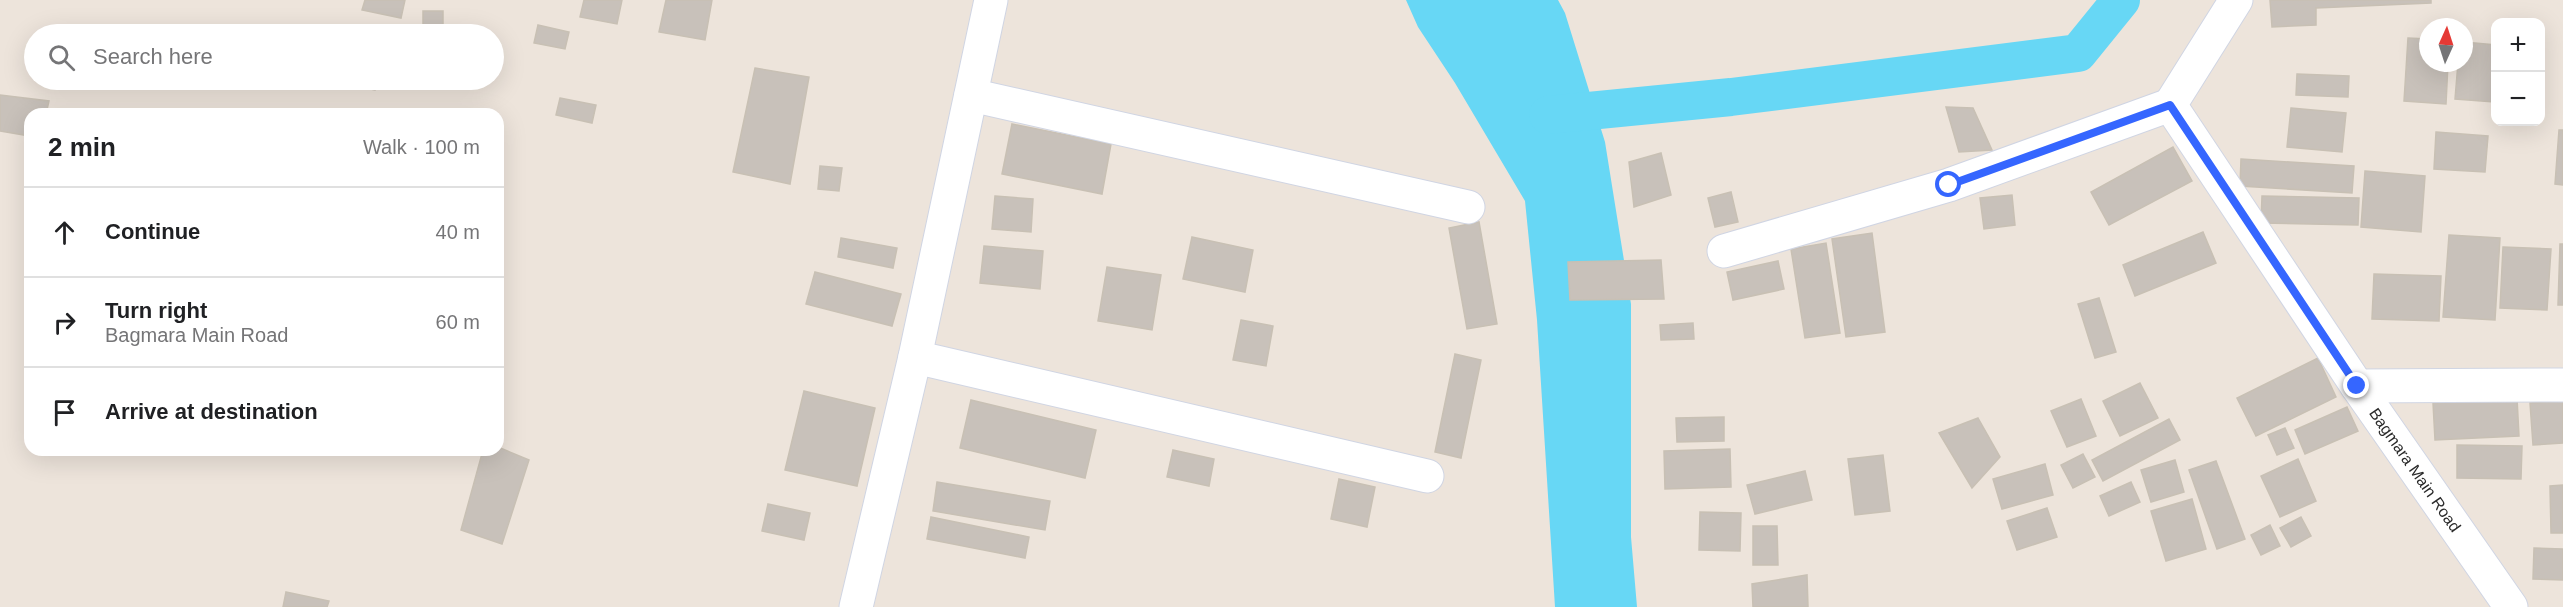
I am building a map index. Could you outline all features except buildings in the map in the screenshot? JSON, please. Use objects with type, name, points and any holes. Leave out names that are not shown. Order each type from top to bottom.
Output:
[{"type":"street","points":[[856,607],[915,357],[991,0]]},
{"type":"street","points":[[1724,251],[1949,185],[2170,105],[2236,0]]},
{"type":"street","points":[[971,96],[1468,207]]},
{"type":"street","name":"Bagmara Main Road","points":[[2170,105],[2357,386],[2511,607]]},
{"type":"street","points":[[915,357],[1427,476]]},
{"type":"street","points":[[2357,386],[2563,386]]},
{"type":"water","points":[[1406,0],[1558,0],[1565,13],[1605,142],[1631,304],[1631,537],[1637,607],[1555,607],[1537,320],[1525,201],[1455,83],[1418,27]]},
{"type":"waterway","points":[[1548,115],[1731,97],[2078,53],[2121,0]]},
{"type":"route","points":[[1949,185],[2170,105],[2357,386]]}]
